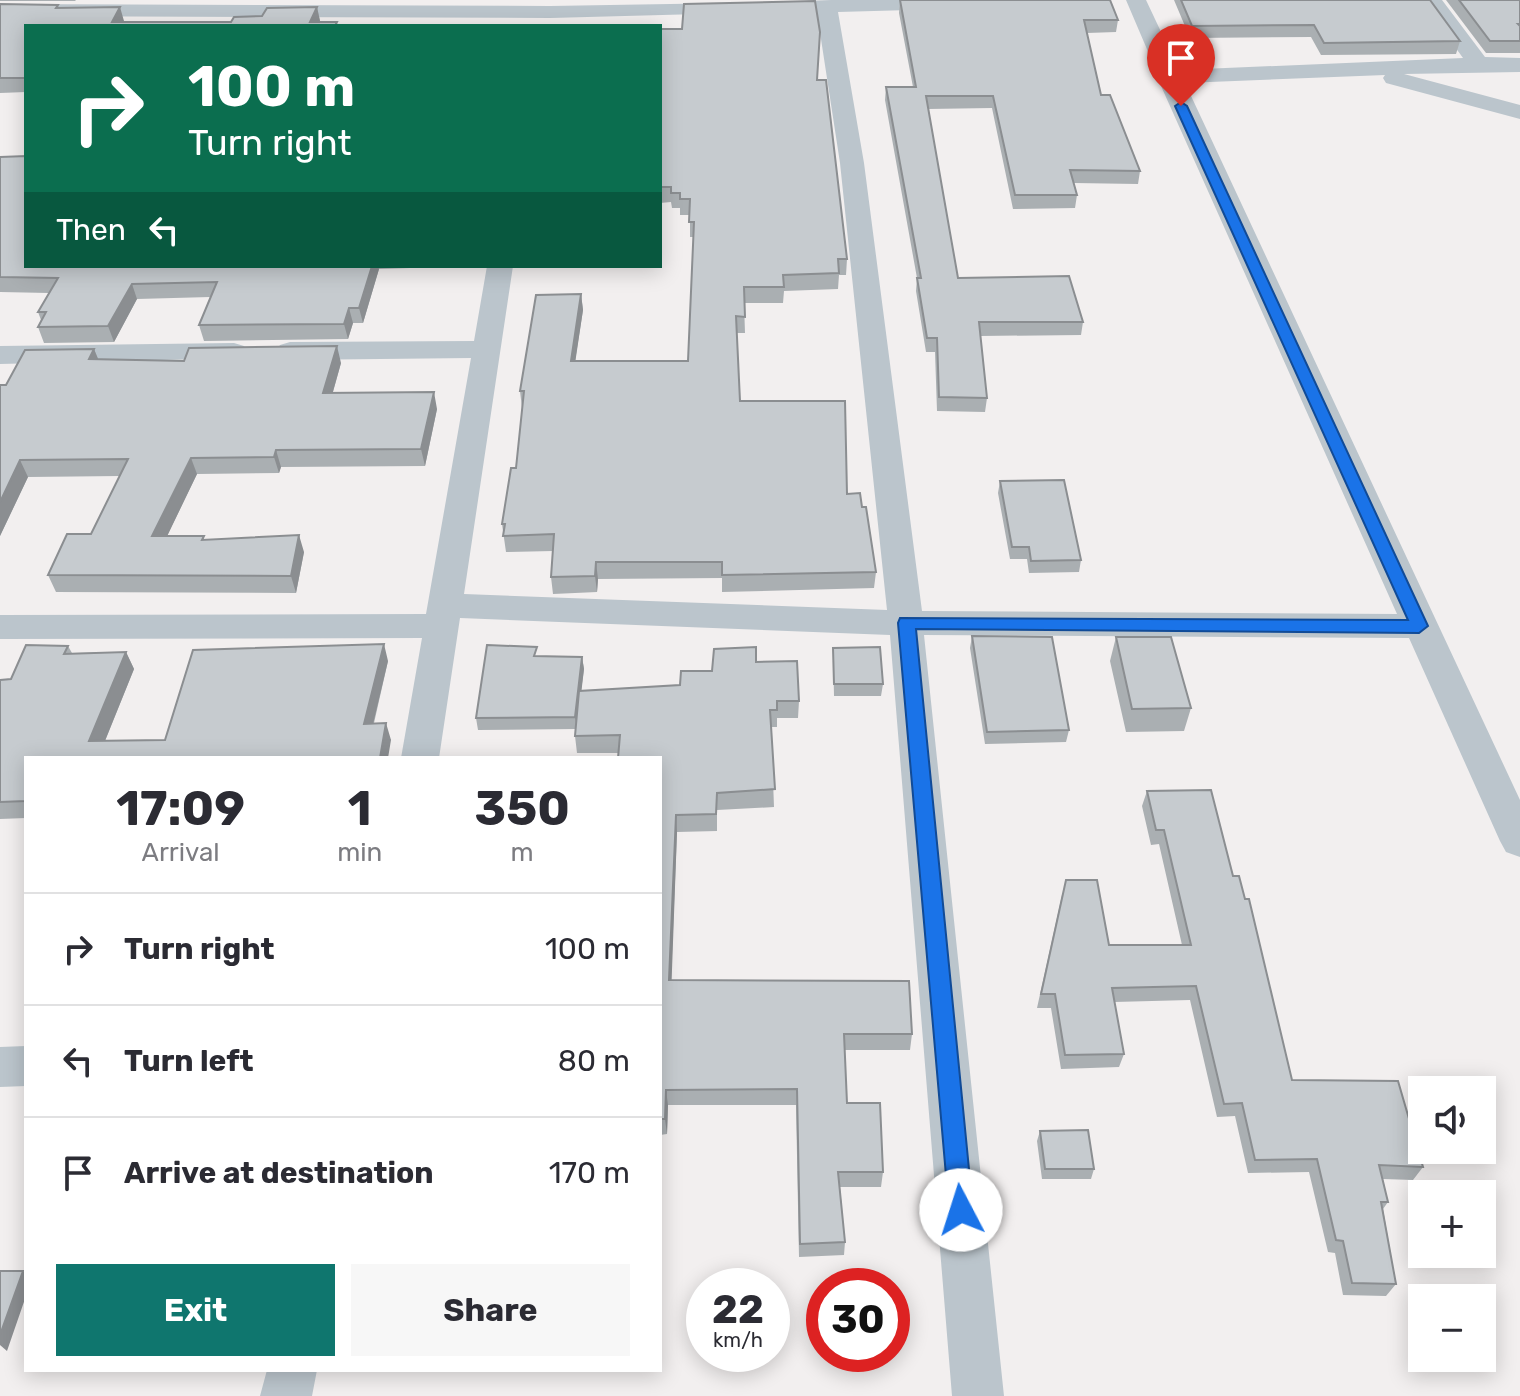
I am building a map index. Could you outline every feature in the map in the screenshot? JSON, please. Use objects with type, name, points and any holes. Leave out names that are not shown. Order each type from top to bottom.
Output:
[{"type":"street","points":[[160,12],[196,0]]},
{"type":"street","points":[[780,8],[1051,0]]},
{"type":"street","points":[[1136,0],[1168,77],[1520,841]]},
{"type":"street","points":[[1431,0],[1479,64]]},
{"type":"street","points":[[827,7],[852,163],[906,623],[978,1396]]},
{"type":"street","points":[[0,10],[550,13],[750,8]]},
{"type":"street","points":[[1168,77],[1520,65]]},
{"type":"street","points":[[1361,69],[1520,112]]},
{"type":"street","points":[[420,756],[500,268]]},
{"type":"street","points":[[0,355],[487,349]]},
{"type":"street","points":[[0,627],[442,615],[906,623],[1419,626]]},
{"type":"street","points":[[0,1067],[24,1066]]},
{"type":"street","points":[[286,1396],[292,1372]]},
{"type":"building","points":[[900,0],[1110,0],[1118,20],[1084,20],[1101,95],[1110,95],[1140,171],[1070,170],[1077,195],[1015,195],[993,96],[926,96],[958,278],[1069,276],[1083,322],[979,322],[987,398],[939,397],[937,338],[927,338],[917,278],[921,278],[886,87],[916,87]]},
{"type":"building","points":[[1181,0],[1430,0],[1460,41],[1324,43],[1314,25],[1192,26]]},
{"type":"building","points":[[1459,0],[1520,0],[1520,41],[1490,41]]},
{"type":"building","points":[[815,1],[820,32],[817,80],[826,80],[847,259],[838,259],[839,273],[783,275],[784,287],[744,287],[745,317],[736,316],[740,401],[845,401],[847,494],[860,493],[862,507],[866,507],[876,572],[722,575],[722,562],[596,562],[595,576],[551,577],[554,534],[503,536],[511,468],[516,468],[524,391],[520,391],[536,295],[581,294],[571,361],[688,361],[694,222],[689,222],[690,199],[680,199],[680,193],[671,193],[671,187],[662,187],[662,29],[682,29],[684,4]]},
{"type":"building","points":[[0,4],[58,5],[56,8],[120,7],[112,22],[231,22],[234,17],[262,16],[267,8],[317,7],[310,22],[337,22],[24,24],[24,78],[0,78]]},
{"type":"building","points":[[24,156],[24,268],[371,268],[359,308],[349,308],[344,324],[199,325],[217,282],[132,284],[108,326],[38,327],[46,312],[38,312],[58,278],[0,277],[0,157]]},
{"type":"building","points":[[337,346],[323,393],[434,392],[421,449],[276,450],[274,457],[191,458],[152,536],[204,536],[202,540],[299,535],[291,576],[48,575],[67,534],[91,534],[128,459],[20,460],[0,502],[0,385],[6,385],[25,350],[94,349],[89,359],[184,361],[189,348]]},
{"type":"building","points":[[1064,480],[1081,560],[1031,561],[1029,547],[1012,547],[1000,481]]},
{"type":"building","points":[[972,636],[1052,637],[1069,730],[987,732]]},
{"type":"building","points":[[1116,637],[1171,637],[1191,708],[1132,709]]},
{"type":"building","points":[[384,644],[364,724],[386,723],[380,756],[24,756],[24,801],[0,802],[0,680],[11,679],[26,645],[68,646],[64,654],[126,652],[89,741],[165,740],[193,650]]},
{"type":"building","points":[[487,645],[537,647],[534,656],[582,657],[575,717],[476,718]]},
{"type":"building","points":[[756,647],[756,662],[797,661],[799,701],[777,701],[777,710],[770,710],[775,789],[717,793],[716,814],[676,815],[669,980],[909,981],[912,1034],[844,1034],[847,1103],[880,1103],[883,1172],[838,1172],[845,1242],[800,1244],[797,1089],[666,1090],[665,1119],[662,1119],[662,756],[618,756],[620,735],[575,736],[579,691],[680,685],[681,671],[712,671],[714,649]]},
{"type":"building","points":[[880,647],[883,684],[834,684],[833,648]]},
{"type":"building","points":[[1211,790],[1233,876],[1239,876],[1245,899],[1249,899],[1292,1080],[1398,1081],[1408,1115],[1408,1164],[1422,1164],[1423,1167],[1379,1165],[1388,1202],[1381,1202],[1396,1284],[1352,1283],[1343,1241],[1336,1240],[1317,1159],[1255,1160],[1242,1103],[1224,1104],[1196,986],[1112,988],[1124,1054],[1065,1055],[1055,994],[1041,994],[1066,880],[1097,880],[1109,945],[1191,945],[1164,830],[1156,830],[1147,791]]},
{"type":"building","points":[[1088,1130],[1094,1169],[1045,1169],[1040,1131]]},
{"type":"building","points":[[0,1271],[23,1271],[0,1335]]},
{"type":"route","points":[[961,1210],[906,623],[1419,626],[1181,106]]}]
